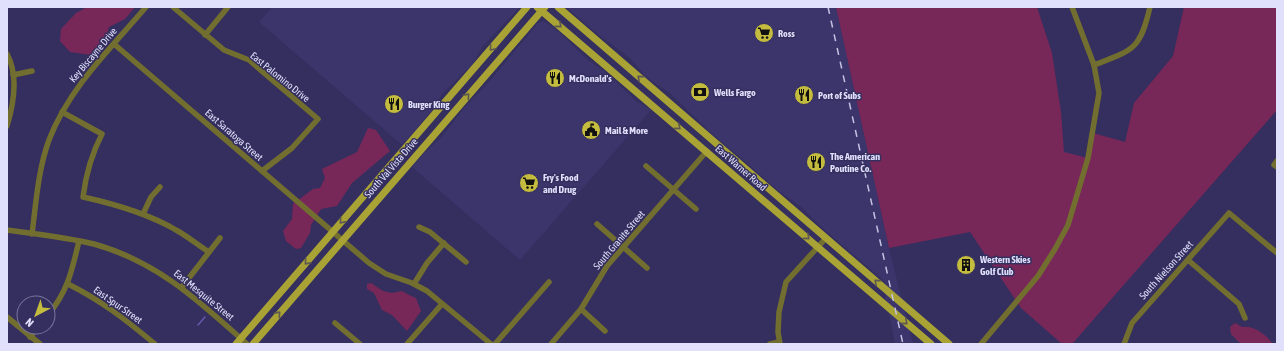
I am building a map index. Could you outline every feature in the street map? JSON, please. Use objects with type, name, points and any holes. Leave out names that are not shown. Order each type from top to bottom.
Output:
[{"type":"main road","name":"South Val Vista Drive","points":[[238,341],[527,7]]},
{"type":"main road","name":"East Warner Road","points":[[558,7],[949,344]]},
{"type":"main road","name":"South Val Vista Drive","points":[[253,344],[542,8]]},
{"type":"main road","name":"East Warner Road","points":[[542,8],[648,102],[931,344]]},
{"type":"main road","points":[[648,102],[656,92]]},
{"type":"main road","points":[[443,105],[452,113]]},
{"type":"main road","points":[[707,151],[715,150],[731,162],[749,172]]},
{"type":"main road","points":[[777,212],[785,203]]},
{"type":"street","name":"Key Biscayne Drive","points":[[32,234],[43,160],[49,141],[62,112],[81,81],[146,7]]},
{"type":"street","name":"East Palomino Drive","points":[[173,7],[224,50],[249,60],[318,119],[292,148],[262,171]]},
{"type":"street","points":[[205,34],[228,7]]},
{"type":"street","points":[[981,344],[1038,276],[1068,225],[1088,158],[1100,93],[1094,65],[1072,7]]},
{"type":"street","points":[[1094,65],[1125,54],[1137,43],[1145,29],[1150,7]]},
{"type":"street","name":"East Saratoga Street","points":[[114,44],[342,240]]},
{"type":"street","points":[[7,54],[15,85],[13,106],[7,126]]},
{"type":"street","points":[[13,75],[32,71]]},
{"type":"street","points":[[62,112],[102,134],[93,151],[86,171],[83,196],[114,204],[143,214],[176,230],[209,252]]},
{"type":"street","name":"South Granite Street","points":[[551,344],[581,309],[602,272],[707,151]]},
{"type":"street","points":[[646,166],[696,209]]},
{"type":"street","points":[[143,214],[151,197],[160,187]]},
{"type":"street","name":"South Nielson Street","points":[[1124,344],[1132,323],[1229,213],[1277,253]]},
{"type":"street","points":[[597,224],[647,268]]},
{"type":"street","points":[[419,227],[430,232],[466,262]]},
{"type":"street","name":"East Mesquite Street","points":[[7,230],[79,241],[127,255],[151,267],[182,287],[238,341],[247,344]]},
{"type":"street","points":[[182,287],[220,238]]},
{"type":"street","points":[[770,344],[779,343],[779,312],[786,282],[826,238]]},
{"type":"street","points":[[342,240],[386,274],[414,284],[427,291],[491,344]]},
{"type":"street","points":[[56,304],[64,294],[68,284],[79,241]]},
{"type":"street","points":[[414,284],[427,263],[444,243]]},
{"type":"street","points":[[1188,260],[1239,304],[1245,318]]},
{"type":"street","points":[[495,344],[549,282]]},
{"type":"street","name":"East Spur Street","points":[[68,284],[94,297],[122,316],[155,344]]},
{"type":"street","points":[[407,344],[442,304]]},
{"type":"street","points":[[581,309],[605,331]]},
{"type":"street","points":[[7,317],[40,344]]},
{"type":"street","points":[[335,323],[360,344]]},
{"type":"shaded area","points":[[87,7],[135,7],[125,19],[109,27],[106,39],[91,55],[70,52],[60,41],[61,29],[76,13]]},
{"type":"shaded area","points":[[272,7],[520,7],[482,47],[472,65],[442,94],[432,111],[402,145],[259,22]]},
{"type":"shaded area","points":[[566,7],[836,7],[889,248],[913,344],[895,344],[882,279],[828,233],[799,205],[780,192],[709,131],[670,93],[646,77],[630,58],[600,36]]},
{"type":"shaded area","name":"Western Skies Golf Club","points":[[836,7],[1037,7],[1052,53],[1061,112],[1064,152],[1088,158],[1093,133],[1125,142],[1134,103],[1173,56],[1184,7],[1277,7],[1277,110],[1072,344],[1062,344],[1021,308],[970,232],[889,248]]},
{"type":"shaded area","points":[[544,21],[560,33],[589,61],[606,72],[635,100],[651,110],[520,260],[412,167],[426,151],[441,138],[463,109],[489,82],[538,23]]},
{"type":"shaded area","points":[[368,128],[376,130],[390,151],[352,183],[337,206],[321,209],[311,225],[310,233],[301,248],[296,249],[286,241],[283,231],[292,219],[293,204],[313,189],[320,188],[325,178],[322,169],[357,152]]},
{"type":"shaded area","points":[[371,283],[383,291],[392,293],[402,291],[416,298],[421,311],[407,331],[392,315],[382,310],[374,293],[367,289],[367,284]]},
{"type":"shaded area","points":[[1235,323],[1242,327],[1250,327],[1259,331],[1273,344],[1241,344],[1231,334],[1230,327]]},
{"type":"waterway","points":[[198,325],[205,317]]},
{"type":"railway","points":[[828,7],[903,344]]},
{"type":"place","name":"Ross","points":[[764,33]]},
{"type":"place","name":"McDonald's","points":[[555,78]]},
{"type":"place","name":"Wells Fargo","points":[[700,92]]},
{"type":"place","name":"Port of Subs","points":[[804,95]]},
{"type":"place","name":"Burger King","points":[[394,104]]},
{"type":"place","name":"Mail & More","points":[[591,130]]},
{"type":"place","name":"The American Poutine Co.","points":[[816,162]]},
{"type":"place","name":"Fry's Food and Drug","points":[[529,183]]},
{"type":"place","name":"Western Skies Golf Club","points":[[966,265]]}]
